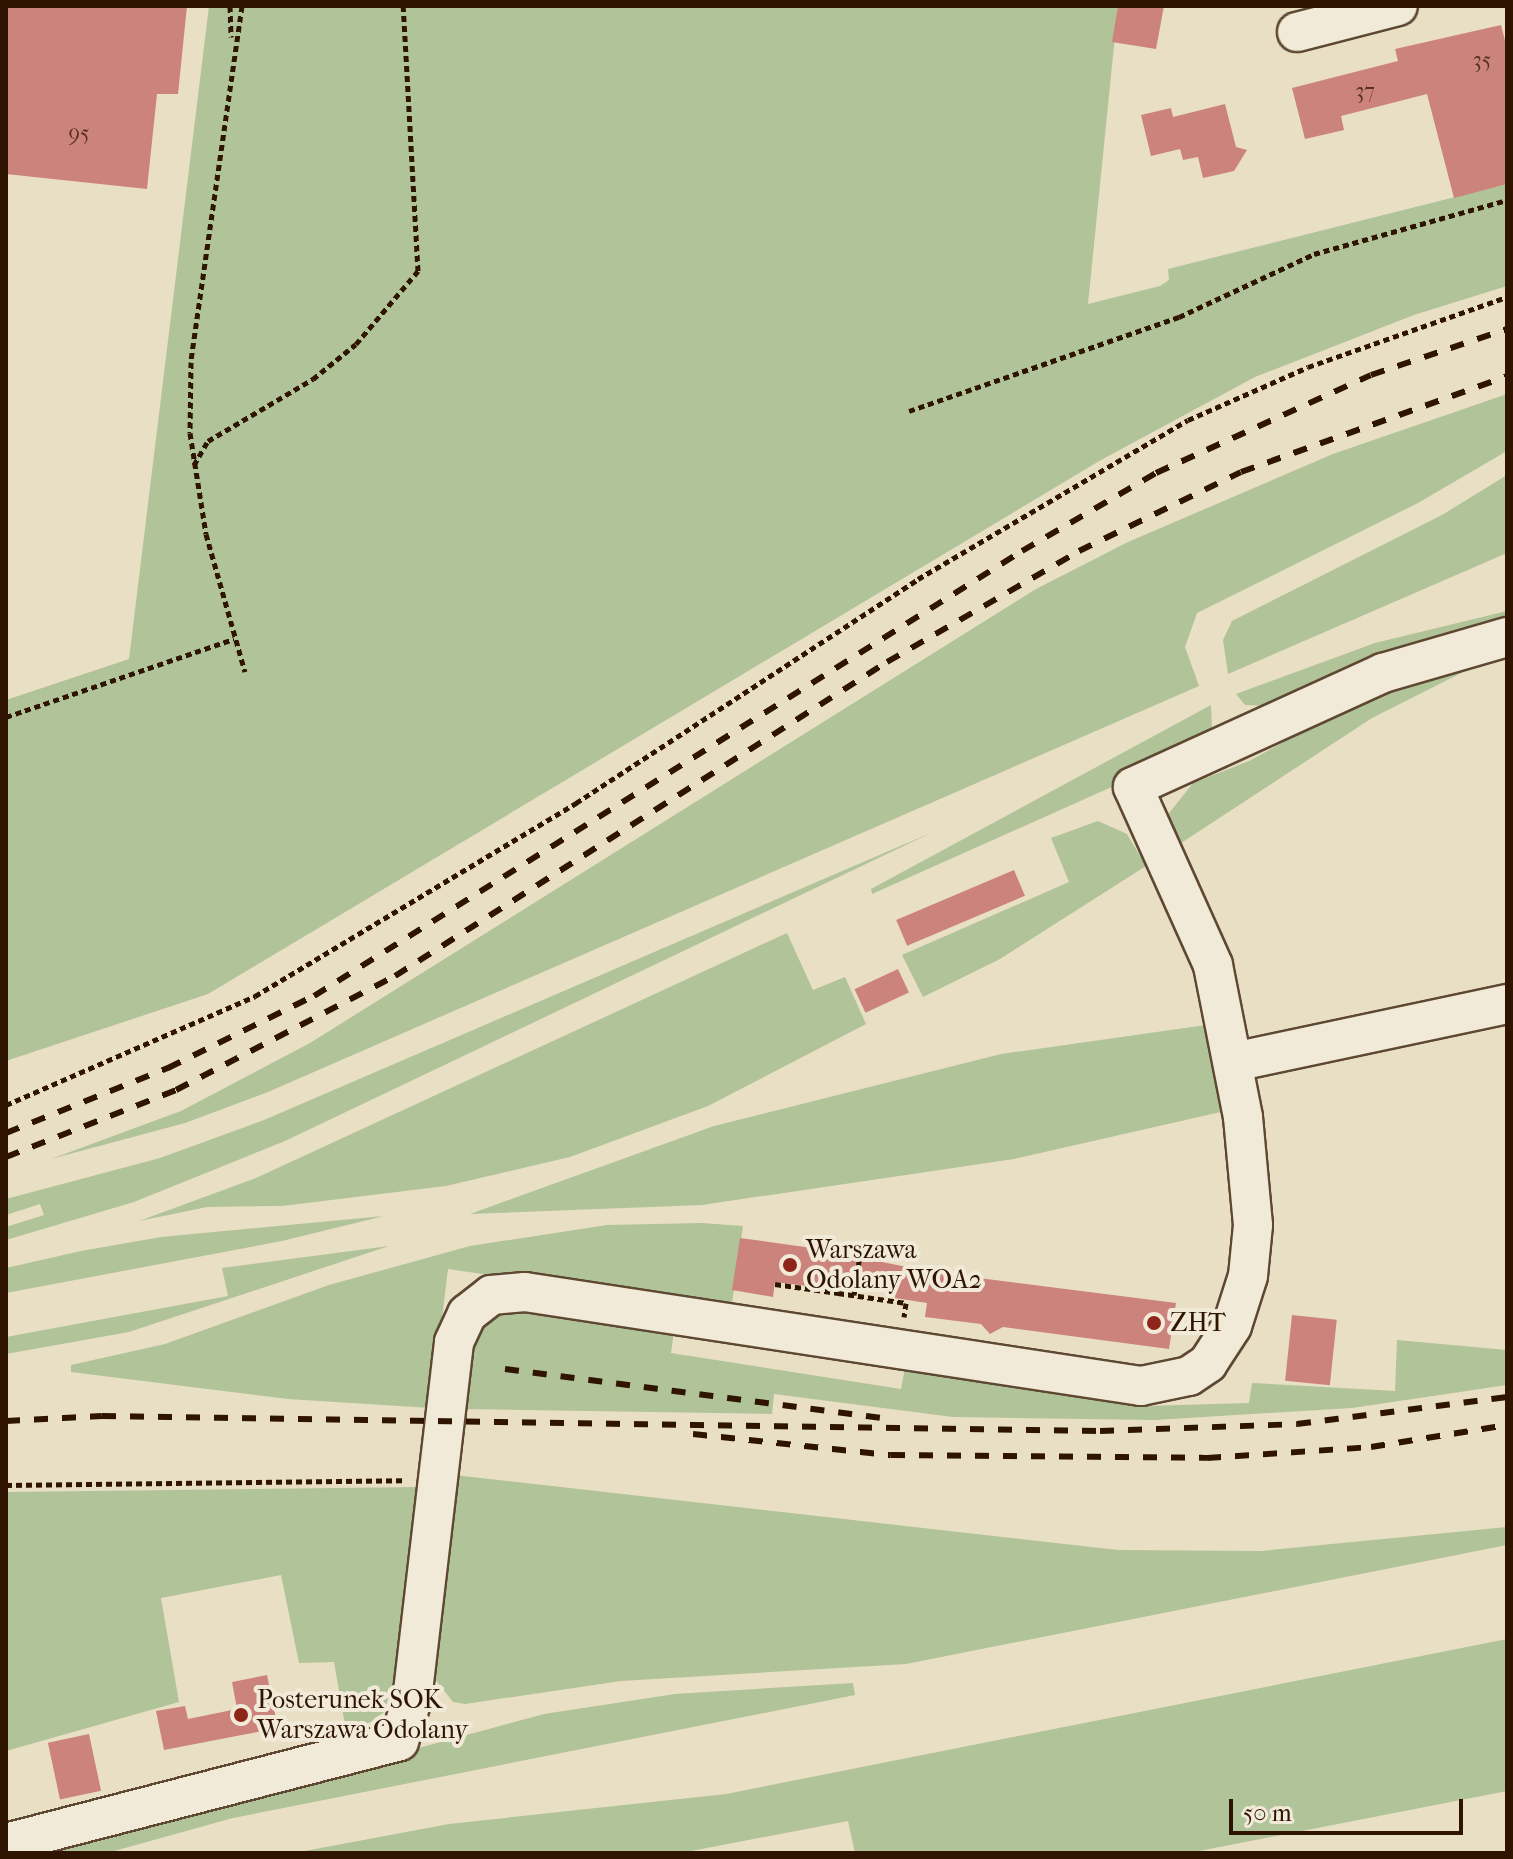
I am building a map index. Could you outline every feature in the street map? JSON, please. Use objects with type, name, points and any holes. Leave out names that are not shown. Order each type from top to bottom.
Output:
[{"type":"street","points":[[1297,32],[1398,6]]},
{"type":"street","points":[[6,1843],[399,1741],[412,1700],[454,1342],[467,1314],[491,1295],[525,1292],[1141,1386],[1189,1376],[1223,1344],[1248,1276],[1251,1197],[1234,1062],[1213,965],[1133,787],[1383,673],[1507,637]]},
{"type":"street","points":[[1234,1062],[1507,1004]]},
{"type":"path","points":[[230,6],[232,43]]},
{"type":"path","points":[[242,6],[232,43],[191,362],[193,466],[234,639],[245,672]]},
{"type":"path","points":[[193,466],[208,441],[313,379],[356,344],[418,271],[403,6]]},
{"type":"path","points":[[909,411],[1179,317],[1314,254],[1507,200]]},
{"type":"path","points":[[6,1105],[255,996],[576,803],[918,579],[1188,420],[1322,362],[1507,297]]},
{"type":"path","points":[[6,717],[234,639]]},
{"type":"path","points":[[854,1295],[861,1248],[908,1253],[910,1242]]},
{"type":"path","points":[[824,1282],[839,1284],[838,1293]]},
{"type":"path","points":[[775,1284],[906,1303],[902,1329]]},
{"type":"path","points":[[6,1485],[438,1480]]},
{"type":"green space","points":[[209,6],[1118,6],[1088,304],[1160,286],[1169,280],[1168,269],[1507,184],[1507,286],[1414,315],[1255,377],[1101,460],[208,994],[6,1061],[6,700],[129,659]]},
{"type":"green space","points":[[1507,394],[1507,451],[1418,503],[1197,613],[1185,647],[1199,686],[268,1092],[185,1123],[51,1159],[181,1111],[310,1043],[1036,589],[1128,542],[1333,454]]},
{"type":"green space","points":[[1507,475],[1507,553],[1228,674],[1223,640],[1232,621],[1442,515]]},
{"type":"green space","points":[[1507,611],[1507,624],[1268,706],[1245,705],[1236,694],[1375,643]]},
{"type":"green space","points":[[1481,663],[1372,718],[1172,849],[1166,817],[1193,783],[1249,761],[1376,692]]},
{"type":"green space","points":[[1211,705],[1212,730],[1181,756],[872,894],[871,889]]},
{"type":"green space","points":[[1098,821],[1127,834],[1146,866],[1000,959],[923,997],[902,955],[1069,882],[1051,838]]},
{"type":"green space","points":[[933,832],[285,1141],[134,1202],[6,1240],[6,1227],[44,1215],[40,1204],[6,1215],[6,1199],[160,1158],[264,1120]]},
{"type":"green space","points":[[787,933],[813,990],[845,977],[866,1024],[708,1106],[570,1157],[446,1186],[282,1206],[207,1207],[139,1221],[256,1178]]},
{"type":"green space","points":[[1206,1025],[1225,1111],[1014,1159],[702,1205],[470,1214],[714,1126],[1001,1054]]},
{"type":"green space","points":[[384,1216],[282,1241],[6,1293],[6,1268],[81,1251],[161,1237]]},
{"type":"green space","points":[[702,1223],[743,1226],[731,1310],[448,1269],[431,1408],[288,1399],[71,1372],[71,1365],[165,1344],[329,1285],[470,1246],[607,1225]]},
{"type":"green space","points":[[389,1246],[129,1332],[6,1354],[6,1337],[228,1296],[222,1268]]},
{"type":"green space","points":[[514,1308],[674,1331],[671,1353],[901,1389],[905,1368],[1145,1406],[1249,1403],[1252,1383],[1395,1391],[1397,1340],[1507,1350],[1507,1385],[1352,1408],[1155,1420],[953,1417],[774,1394],[772,1414],[461,1409],[476,1331],[493,1315]]},
{"type":"green space","points":[[454,1475],[1118,1550],[1261,1551],[1507,1527],[1507,1545],[906,1664],[621,1681],[465,1704],[453,1702],[435,1679]]},
{"type":"green space","points":[[421,1487],[398,1681],[384,1712],[371,1722],[346,1731],[334,1662],[299,1663],[281,1575],[161,1598],[179,1702],[6,1751],[6,1492]]},
{"type":"green space","points":[[1507,1639],[1507,1791],[1189,1853],[855,1853],[848,1821],[681,1853],[294,1853],[449,1824],[726,1794]]},
{"type":"green space","points":[[853,1683],[855,1695],[233,1818],[107,1853],[30,1853],[544,1714],[675,1694]]},
{"type":"building","points":[[6,6],[187,6],[178,94],[157,94],[147,189],[6,174]]},
{"type":"building","points":[[1118,6],[1164,6],[1156,49],[1112,42]]},
{"type":"building","points":[[1501,25],[1507,48],[1507,184],[1454,198],[1427,94],[1341,116],[1344,130],[1305,139],[1292,88],[1398,61],[1395,49]]},
{"type":"building","points":[[1225,104],[1236,147],[1247,150],[1234,171],[1203,178],[1198,157],[1183,160],[1180,149],[1151,156],[1141,115],[1171,108],[1173,117]]},
{"type":"building","points":[[1014,870],[1025,896],[907,946],[896,920]]},
{"type":"building","points":[[898,969],[909,993],[865,1013],[854,989]]},
{"type":"building","points":[[740,1238],[819,1249],[823,1242],[848,1246],[847,1255],[932,1272],[1176,1303],[1169,1349],[1003,1327],[990,1334],[981,1324],[925,1317],[927,1303],[895,1298],[896,1288],[825,1277],[824,1288],[775,1282],[773,1297],[732,1290]]},
{"type":"building","points":[[1292,1315],[1337,1320],[1330,1385],[1285,1381]]},
{"type":"building","name":"Posterunek SOK Warszawa Odolany","points":[[267,1675],[278,1728],[164,1750],[156,1711],[185,1706],[188,1719],[237,1709],[232,1682]]},
{"type":"building","points":[[89,1734],[101,1791],[60,1799],[48,1743]]},
{"type":"railway","points":[[6,1133],[168,1068],[314,996],[1022,551],[1156,473],[1371,375],[1507,329]]},
{"type":"railway","points":[[6,1157],[176,1090],[395,976],[887,662],[1079,551],[1241,472],[1507,376]]},
{"type":"railway","points":[[505,1369],[880,1418]]},
{"type":"railway","points":[[6,1421],[102,1416],[1100,1431],[1297,1424],[1507,1397]]},
{"type":"railway","points":[[693,1434],[891,1455],[1207,1458],[1371,1447],[1507,1425]]},
{"type":"place","name":"Warszawa Odolany WOA2","points":[[790,1265]]},
{"type":"place","name":"ZHT","points":[[1154,1323]]},
{"type":"place","name":"Posterunek SOK Warszawa Odolany","points":[[241,1715]]}]
